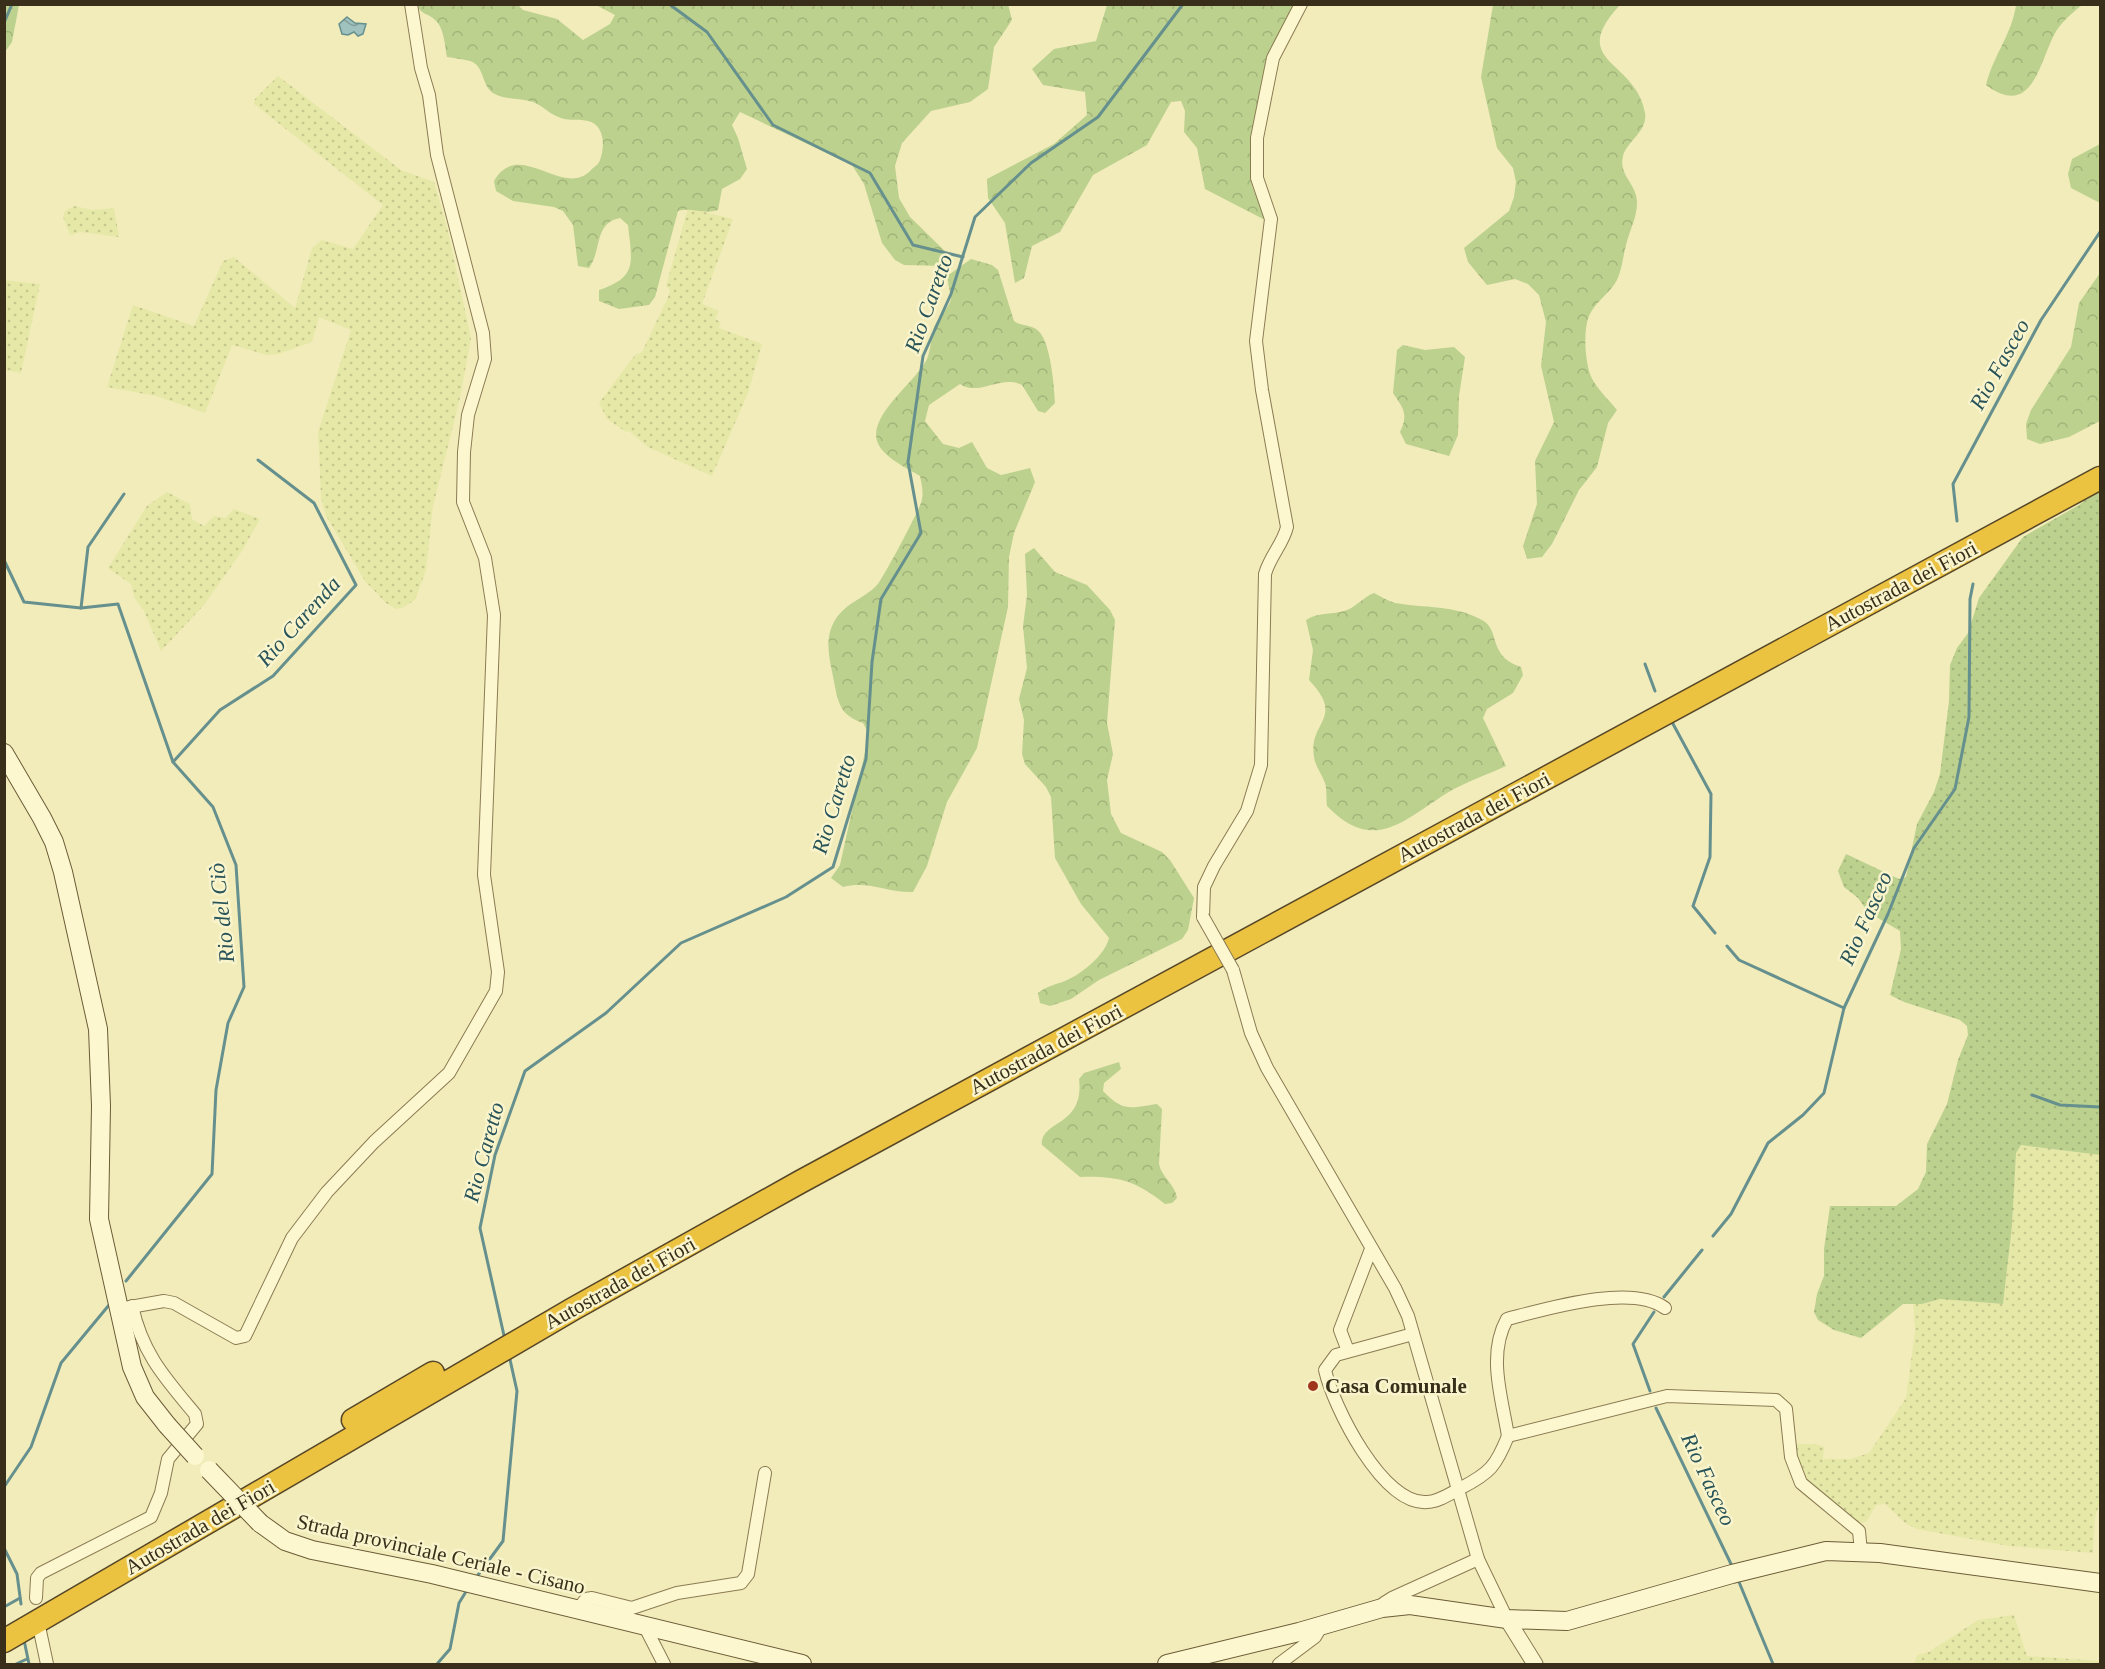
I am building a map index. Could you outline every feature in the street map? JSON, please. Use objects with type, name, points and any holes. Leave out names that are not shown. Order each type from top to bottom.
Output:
[{"type":"highway","name":"Autostrada dei Fiori","points":[[4,1625],[385,1400],[694,1224],[2100,462]]},
{"type":"highway","name":"Autostrada dei Fiori","points":[[4,1641],[573,1309],[790,1187],[2100,478]]},
{"type":"main road","name":"Strada provinciale Ceriale - Cisano","points":[[4,753],[54,842],[94,1007],[98,1029],[101,1106],[99,1219],[125,1308],[138,1384],[166,1425],[260,1523],[285,1541],[298,1547],[432,1574],[802,1665]]},
{"type":"main road","points":[[1167,1665],[1320,1627],[1382,1608],[1427,1606],[1507,1619],[1567,1621],[1788,1559],[1826,1551],[1861,1552],[2100,1583]]},
{"type":"street","points":[[36,1598],[37,1578],[41,1573],[151,1517],[161,1493],[168,1459],[197,1424],[195,1414],[148,1355],[125,1308],[164,1301],[174,1303],[236,1338],[245,1336],[292,1238],[327,1192],[366,1150],[449,1073],[496,991],[498,972],[484,875],[494,615],[485,558],[462,502],[468,415],[485,359],[483,333],[437,155],[429,96],[421,68],[411,4]]},
{"type":"street","points":[[1301,4],[1273,58],[1257,138],[1257,178],[1271,219],[1256,341],[1262,390],[1287,527],[1285,537],[1269,561],[1265,574],[1261,765],[1247,811],[1214,866],[1204,888],[1203,917],[1233,970],[1251,1033],[1267,1068],[1401,1300],[1413,1334],[1478,1559],[1507,1619],[1535,1665]]},
{"type":"street","points":[[1348,1351],[1340,1330],[1371,1249]]},
{"type":"street","points":[[1413,1334],[1336,1355],[1325,1370],[1330,1391],[1357,1443],[1384,1482],[1408,1497],[1426,1503],[1477,1480],[1497,1463],[1508,1436],[1497,1375],[1500,1330],[1507,1319],[1597,1299],[1650,1299],[1665,1308]]},
{"type":"street","points":[[1508,1436],[1667,1396],[1776,1400],[1786,1409],[1791,1457],[1801,1483],[1858,1531],[1861,1552]]},
{"type":"street","points":[[578,1609],[586,1599],[592,1598],[632,1608],[677,1593],[741,1583],[748,1574],[765,1473]]},
{"type":"street","points":[[1382,1608],[1392,1598],[1478,1559]]},
{"type":"street","points":[[644,1625],[664,1665]]},
{"type":"street","points":[[1279,1665],[1315,1637],[1320,1627]]},
{"type":"street","points":[[40,1631],[47,1665]]},
{"type":"green space","points":[[5,4],[19,5],[12,42],[5,52]]},
{"type":"green space","points":[[594,4],[1008,4],[1012,20],[994,47],[988,89],[970,102],[931,111],[902,143],[895,166],[899,198],[910,217],[951,257],[945,266],[904,265],[895,260],[882,243],[864,184],[852,165],[740,112],[732,125],[747,169],[740,179],[722,189],[718,210],[678,211],[655,297],[649,305],[619,309],[599,301],[599,290],[621,280],[630,266],[631,249],[628,225],[620,218],[606,225],[589,268],[578,266],[573,225],[563,211],[554,207],[513,201],[496,191],[494,181],[504,169],[516,165],[528,166],[568,178],[580,177],[600,160],[603,143],[598,127],[588,121],[557,117],[533,102],[502,97],[493,93],[486,85],[475,63],[447,57],[444,37],[438,23],[421,11],[417,5],[518,5],[523,10],[557,19],[583,40],[610,24],[615,15]]},
{"type":"green space","points":[[1107,5],[1296,5],[1272,47],[1250,138],[1252,186],[1267,221],[1205,189],[1197,148],[1184,132],[1185,111],[1181,101],[1171,102],[1147,145],[1093,175],[1060,232],[1032,246],[1024,278],[1015,283],[1005,223],[988,198],[987,179],[1054,144],[1087,115],[1085,92],[1043,85],[1032,69],[1054,49],[1096,41]]},
{"type":"green space","points":[[1493,5],[1620,5],[1605,24],[1600,39],[1602,50],[1639,95],[1645,113],[1643,125],[1625,151],[1622,163],[1636,196],[1636,213],[1617,280],[1589,316],[1585,337],[1587,360],[1592,379],[1617,410],[1608,423],[1597,467],[1579,490],[1552,544],[1542,557],[1527,559],[1523,546],[1537,504],[1535,461],[1554,422],[1541,366],[1546,322],[1539,295],[1528,284],[1515,279],[1487,285],[1468,262],[1464,248],[1509,211],[1516,182],[1513,168],[1497,148],[1481,77]]},
{"type":"green space","points":[[2016,5],[2082,5],[2066,18],[2057,30],[2032,84],[2024,92],[2014,96],[2002,94],[1986,85],[2011,26]]},
{"type":"green space","points":[[278,76],[401,170],[434,182],[447,227],[471,338],[460,398],[433,506],[426,570],[415,600],[402,608],[396,609],[386,603],[365,581],[326,516],[321,498],[318,432],[351,330],[319,317],[312,342],[279,354],[267,355],[232,345],[205,413],[156,396],[107,387],[133,305],[194,326],[223,261],[234,257],[295,308],[312,248],[322,240],[353,249],[383,205],[254,104],[255,99]]},
{"type":"green space","points":[[2100,144],[2100,203],[2071,188],[2068,174],[2072,159]]},
{"type":"green space","points":[[74,206],[93,210],[114,208],[119,237],[80,232],[70,235],[63,217],[65,211]]},
{"type":"green space","points":[[688,208],[733,219],[702,304],[719,311],[715,319],[721,322],[719,328],[762,344],[748,393],[712,476],[648,447],[629,431],[626,432],[607,419],[599,403],[635,355],[642,352],[668,297],[670,290],[666,286]]},
{"type":"green space","points":[[971,259],[992,265],[998,270],[1014,321],[1034,328],[1041,334],[1051,363],[1055,403],[1045,413],[1038,411],[1022,385],[1006,382],[975,388],[960,384],[929,405],[925,421],[943,444],[959,448],[972,442],[987,468],[1001,475],[1030,468],[1035,482],[1014,533],[1009,557],[1008,607],[977,748],[947,802],[927,866],[913,892],[861,885],[843,887],[831,878],[840,865],[869,734],[863,723],[846,714],[838,700],[829,655],[830,631],[842,611],[877,585],[921,503],[923,493],[920,476],[884,452],[877,441],[876,431],[886,409],[927,359],[934,327],[951,299],[947,276]]},
{"type":"green space","points":[[2100,273],[2100,421],[2069,437],[2040,444],[2027,439],[2026,424],[2031,410],[2071,347],[2079,303]]},
{"type":"green space","points":[[4,280],[40,284],[21,373],[5,370]]},
{"type":"green space","points":[[1403,345],[1425,350],[1454,347],[1465,357],[1459,396],[1458,435],[1449,456],[1406,444],[1400,432],[1403,426],[1404,411],[1393,393],[1397,350]]},
{"type":"green space","points":[[2100,488],[2100,1155],[2021,1145],[2016,1153],[2012,1226],[2003,1304],[1940,1299],[1922,1304],[1903,1304],[1861,1338],[1834,1330],[1818,1320],[1814,1312],[1817,1294],[1824,1276],[1824,1249],[1830,1206],[1896,1206],[1918,1189],[1926,1172],[1927,1144],[1947,1104],[1958,1060],[1968,1035],[1967,1026],[1960,1020],[1904,1002],[1890,995],[1901,949],[1900,931],[1868,912],[1858,898],[1844,887],[1838,871],[1846,854],[1899,879],[1906,877],[1917,824],[1934,792],[1940,774],[1949,701],[1950,665],[1957,648],[1968,633],[1979,598],[2023,537],[2079,505]]},
{"type":"green space","points":[[167,492],[190,504],[192,519],[204,526],[214,516],[225,518],[234,509],[260,519],[242,551],[204,605],[161,651],[144,611],[134,597],[131,584],[108,568],[147,506]]},
{"type":"green space","points":[[1034,548],[1055,572],[1087,585],[1110,610],[1115,620],[1107,723],[1113,754],[1107,780],[1111,814],[1121,833],[1162,852],[1170,860],[1194,898],[1188,930],[1182,939],[1099,980],[1071,999],[1050,1006],[1040,1003],[1038,993],[1072,978],[1085,969],[1103,951],[1109,938],[1081,904],[1055,858],[1051,797],[1046,787],[1025,764],[1022,754],[1024,720],[1019,699],[1027,668],[1023,626],[1027,595],[1025,554]]},
{"type":"green space","points":[[1374,593],[1395,603],[1450,609],[1482,620],[1488,624],[1503,656],[1521,667],[1523,675],[1513,693],[1487,709],[1483,718],[1506,766],[1454,789],[1402,822],[1388,828],[1374,830],[1359,828],[1344,820],[1327,806],[1326,785],[1317,767],[1314,745],[1323,720],[1325,703],[1309,680],[1313,650],[1306,620],[1315,616],[1348,610]]},
{"type":"green space","points":[[1119,1062],[1121,1069],[1104,1083],[1103,1091],[1116,1102],[1127,1107],[1157,1104],[1162,1109],[1159,1164],[1176,1193],[1177,1198],[1172,1203],[1165,1204],[1125,1181],[1105,1177],[1080,1177],[1042,1145],[1043,1137],[1048,1131],[1062,1121],[1075,1106],[1079,1095],[1079,1079],[1084,1073]]},
{"type":"green space","points":[[2021,1145],[2100,1155],[2100,1503],[2095,1517],[2093,1553],[2009,1546],[1917,1529],[1905,1523],[1885,1504],[1876,1505],[1867,1521],[1858,1524],[1802,1474],[1797,1462],[1795,1444],[1815,1444],[1824,1447],[1823,1459],[1851,1459],[1869,1453],[1906,1398],[1915,1331],[1913,1302],[1922,1304],[1940,1299],[2003,1304],[2012,1226],[2016,1153]]},
{"type":"green space","points":[[2014,1615],[2027,1656],[2100,1661],[2100,1664],[1914,1664],[1917,1655],[1929,1652],[1978,1620]]},
{"type":"water","points":[[347,17],[355,23],[366,24],[363,34],[358,36],[354,32],[348,35],[342,34],[339,24]]},
{"type":"waterway","name":"Rio del Ciò","points":[[4,23],[12,4]]},
{"type":"waterway","points":[[669,4],[707,32],[773,125],[870,173],[913,245],[963,257]]},
{"type":"waterway","name":"Rio Caretto","points":[[505,1340],[480,1228],[495,1155],[525,1071],[606,1013],[681,943],[786,897],[833,867],[866,759],[872,662],[881,599],[921,533],[908,462],[923,356],[951,294],[975,217],[1031,163],[1098,117],[1183,4]]},
{"type":"waterway","name":"Rio Fasceo","points":[[1957,521],[1953,484],[2041,320],[2100,232]]},
{"type":"waterway","name":"Rio Carenda","points":[[173,762],[220,710],[273,676],[356,585],[314,503],[258,460]]},
{"type":"waterway","name":"Rio Carenda","points":[[81,608],[88,547],[124,494]]},
{"type":"waterway","name":"Rio del Ciò","points":[[4,560],[24,602],[81,608],[118,604],[173,762],[213,807],[236,865],[244,987],[228,1023],[216,1090],[212,1174],[126,1281]]},
{"type":"waterway","name":"Rio Fasceo","points":[[1713,1236],[1731,1214],[1768,1143],[1803,1115],[1824,1093],[1844,1008],[1888,914],[1914,848],[1955,789],[1969,717],[1970,599],[1973,584]]},
{"type":"waterway","name":"Rio Carenda","points":[[1645,664],[1655,691]]},
{"type":"waterway","points":[[1672,722],[1711,794],[1710,857],[1693,906],[1715,933]]},
{"type":"waterway","points":[[1727,946],[1739,960],[1844,1008]]},
{"type":"waterway","points":[[2032,1095],[2060,1105],[2100,1107]]},
{"type":"waterway","name":"Rio Fasceo","points":[[1664,1297],[1702,1250]]},
{"type":"waterway","name":"Rio del Ciò","points":[[4,1487],[31,1447],[61,1363],[109,1305]]},
{"type":"waterway","name":"Rio Fasceo","points":[[1650,1391],[1633,1344],[1654,1312]]},
{"type":"waterway","name":"Rio Caretto","points":[[478,1575],[503,1541],[517,1391],[509,1355]]},
{"type":"waterway","name":"Rio Fasceo","points":[[1656,1408],[1731,1564]]},
{"type":"waterway","points":[[4,1548],[17,1574],[21,1604]]},
{"type":"waterway","name":"Rio Fasceo","points":[[1739,1582],[1773,1664]]},
{"type":"waterway","name":"Rio Caretto","points":[[437,1664],[450,1649],[459,1603],[467,1590]]},
{"type":"waterway","points":[[4,1607],[20,1598]]},
{"type":"waterway","points":[[24,1640],[29,1664]]},
{"type":"waterway","points":[[16,1664],[27,1659]]},
{"type":"place","name":"Casa Comunale","points":[[1313,1386]]}]
